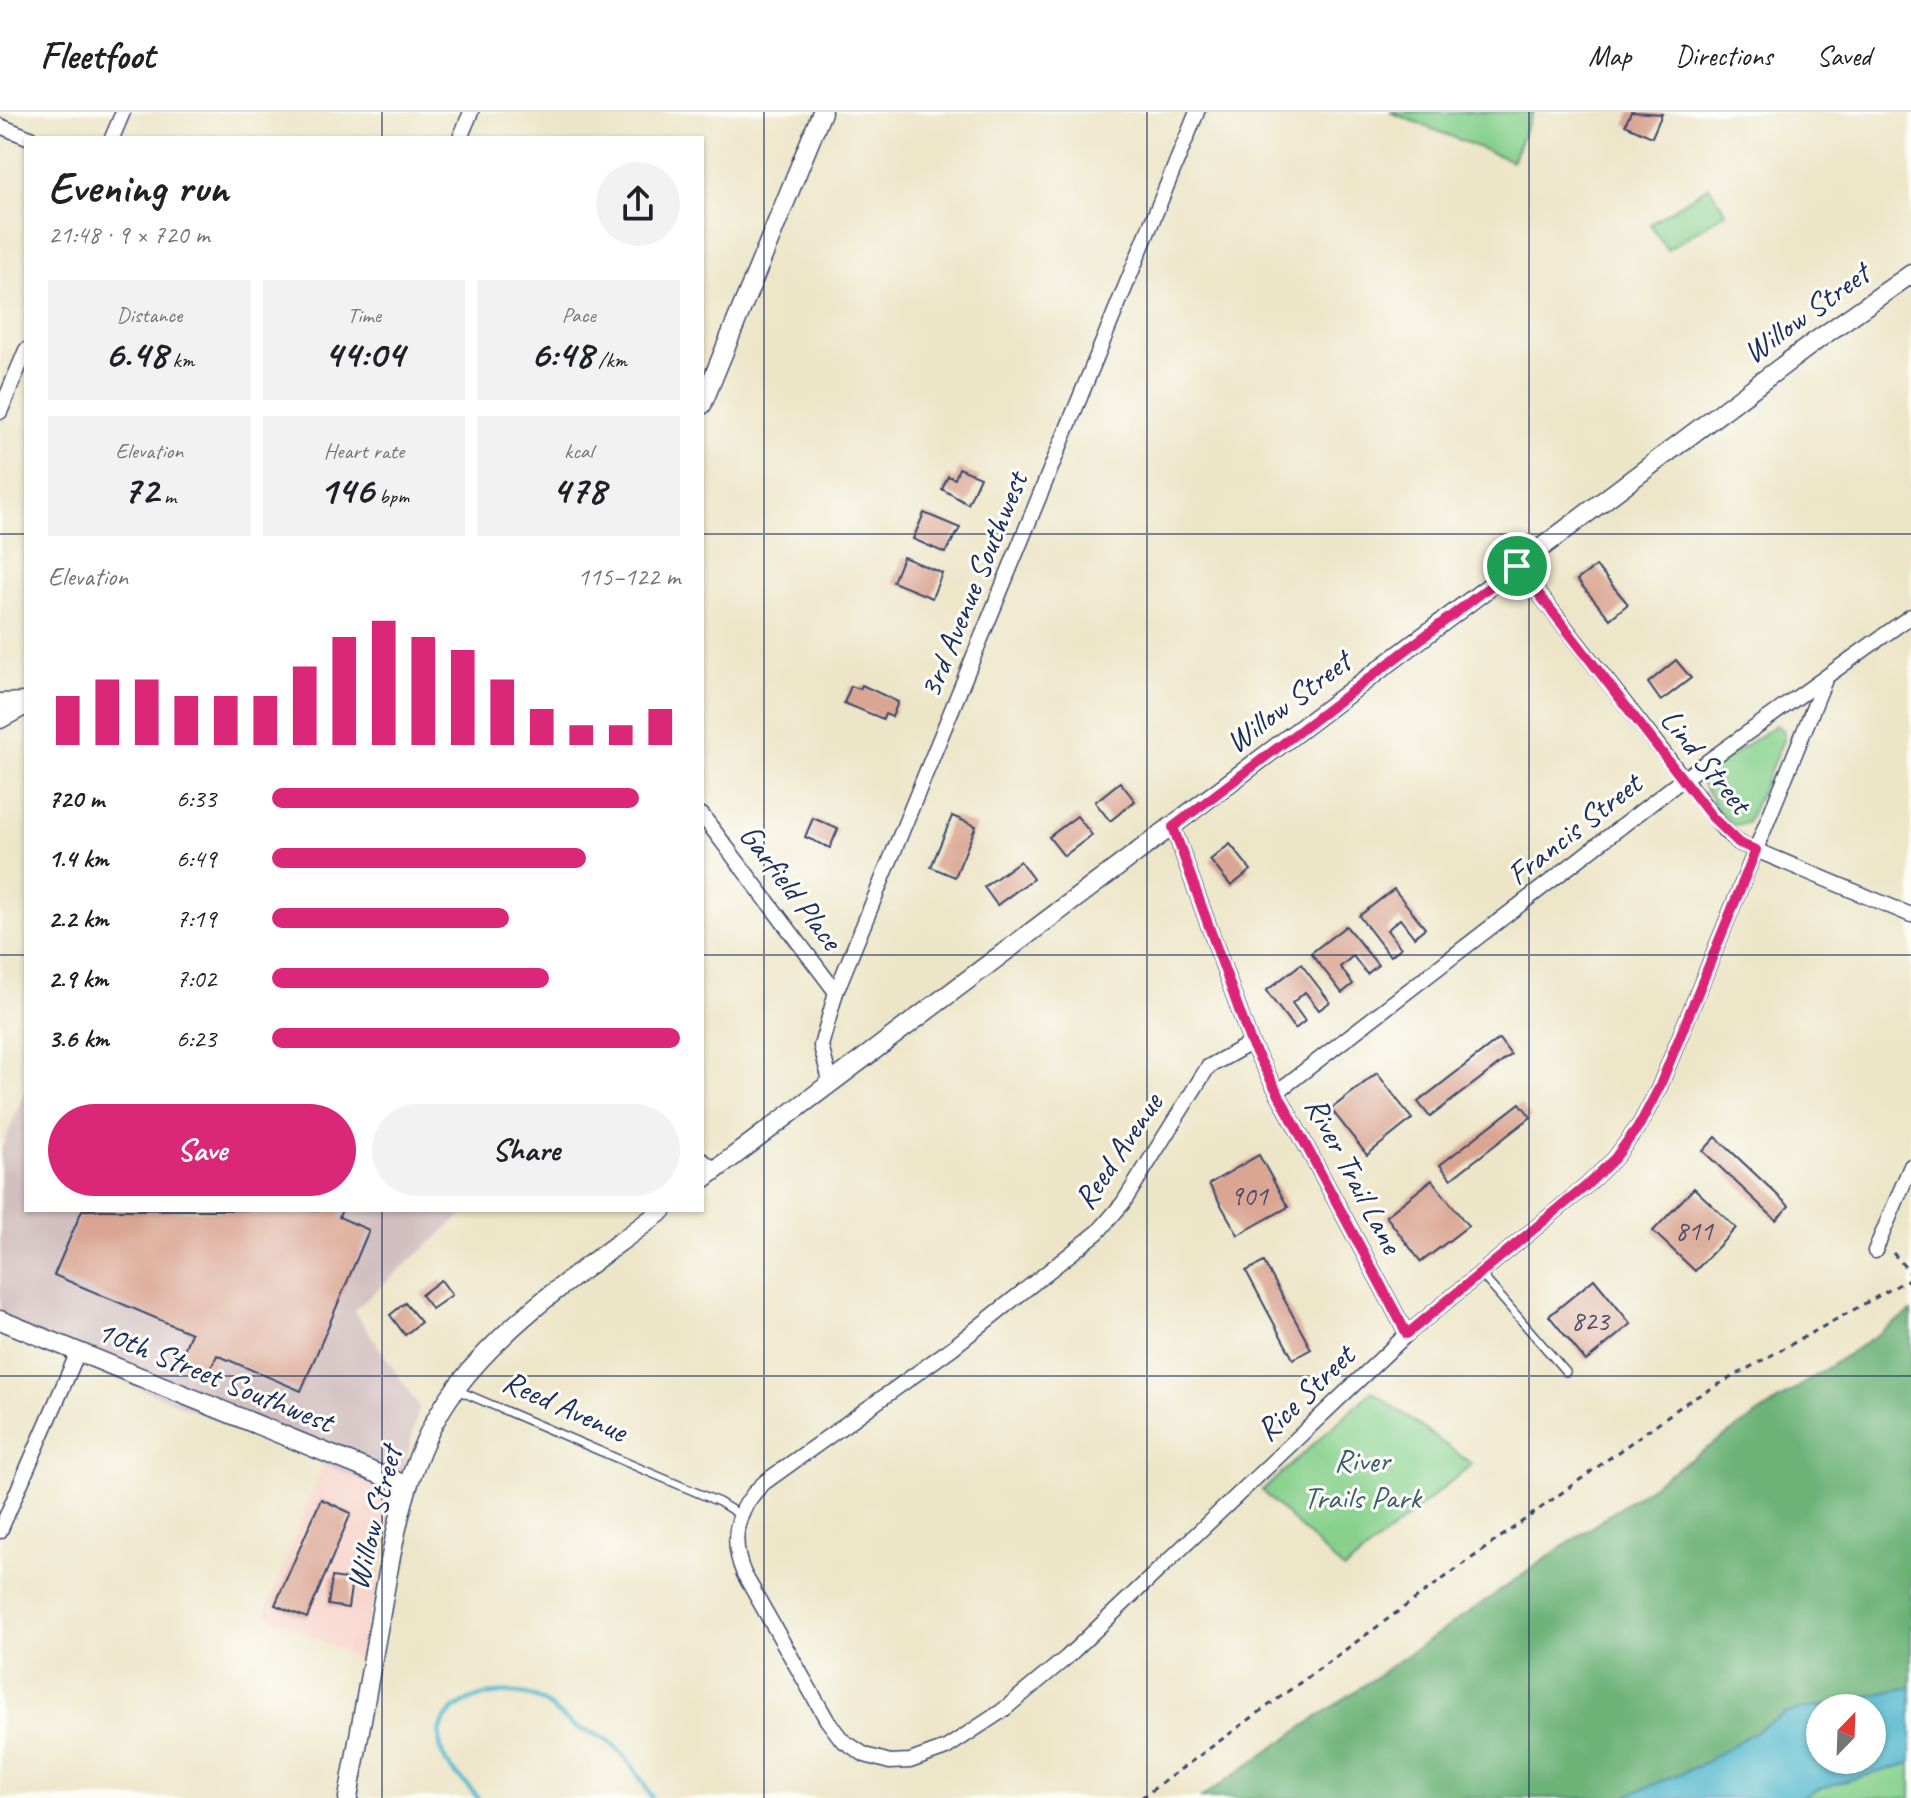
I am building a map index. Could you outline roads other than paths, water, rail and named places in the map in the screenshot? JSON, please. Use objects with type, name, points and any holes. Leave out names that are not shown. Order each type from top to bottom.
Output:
[{"type":"street","points":[[113,136],[123,112]]},
{"type":"street","points":[[461,136],[471,112]]},
{"type":"street","points":[[704,400],[822,112]]},
{"type":"street","name":"3rd Avenue Southwest","points":[[831,1084],[821,1046],[836,992],[1197,112]]},
{"type":"street","points":[[0,126],[25,136]]},
{"type":"street","name":"Willow Street","points":[[706,1170],[831,1084],[1817,340],[1911,274]]},
{"type":"street","points":[[0,412],[24,355]]},
{"type":"street","name":"Lind Street","points":[[1517,566],[1725,831],[1739,843],[1911,915]]},
{"type":"street","name":"Francis Street","points":[[1277,1092],[1683,779],[1911,616]]},
{"type":"street","name":"Rice Street","points":[[740,1515],[736,1555],[744,1574],[842,1740],[865,1755],[890,1762],[928,1756],[1002,1711],[1066,1658],[1407,1334],[1586,1186],[1615,1158],[1640,1124],[1659,1088],[1826,677]]},
{"type":"street","points":[[0,701],[24,702]]},
{"type":"street","points":[[0,719],[24,703]]},
{"type":"street","name":"Garfield Place","points":[[704,818],[836,992]]},
{"type":"street","points":[[1173,827],[1251,1043]]},
{"type":"street","name":"River Trail Lane","points":[[1251,1043],[1407,1334]]},
{"type":"street","name":"Reed Avenue","points":[[740,1515],[750,1496],[765,1482],[952,1348],[1098,1232],[1123,1203],[1208,1067],[1251,1043]]},
{"type":"street","points":[[1878,1244],[1911,1166]]},
{"type":"street","name":"Willow Street","points":[[348,1798],[390,1565],[408,1486],[435,1419],[455,1389],[488,1350],[524,1316],[660,1212]]},
{"type":"street","name":"10th Street Southwest","points":[[0,1320],[408,1486]]},
{"type":"street","points":[[0,1531],[78,1352]]},
{"type":"lane","points":[[1480,1273],[1566,1372]]},
{"type":"lane","name":"Reed Avenue","points":[[455,1389],[719,1502],[740,1515]]},
{"type":"water","points":[[1911,1687],[1911,1763],[1886,1770],[1886,1694],[1877,1694]]},
{"type":"water","points":[[1806,1709],[1806,1774],[1871,1774],[1821,1788],[1799,1798],[1621,1798],[1698,1766],[1786,1713]]},
{"type":"waterway","points":[[478,1798],[446,1761],[440,1742],[442,1726],[450,1713],[464,1703],[499,1693],[534,1697],[574,1726],[610,1742],[631,1764],[652,1798]]},
{"type":"park label","name":"River Trails Park","points":[[1362,1478]]}]
